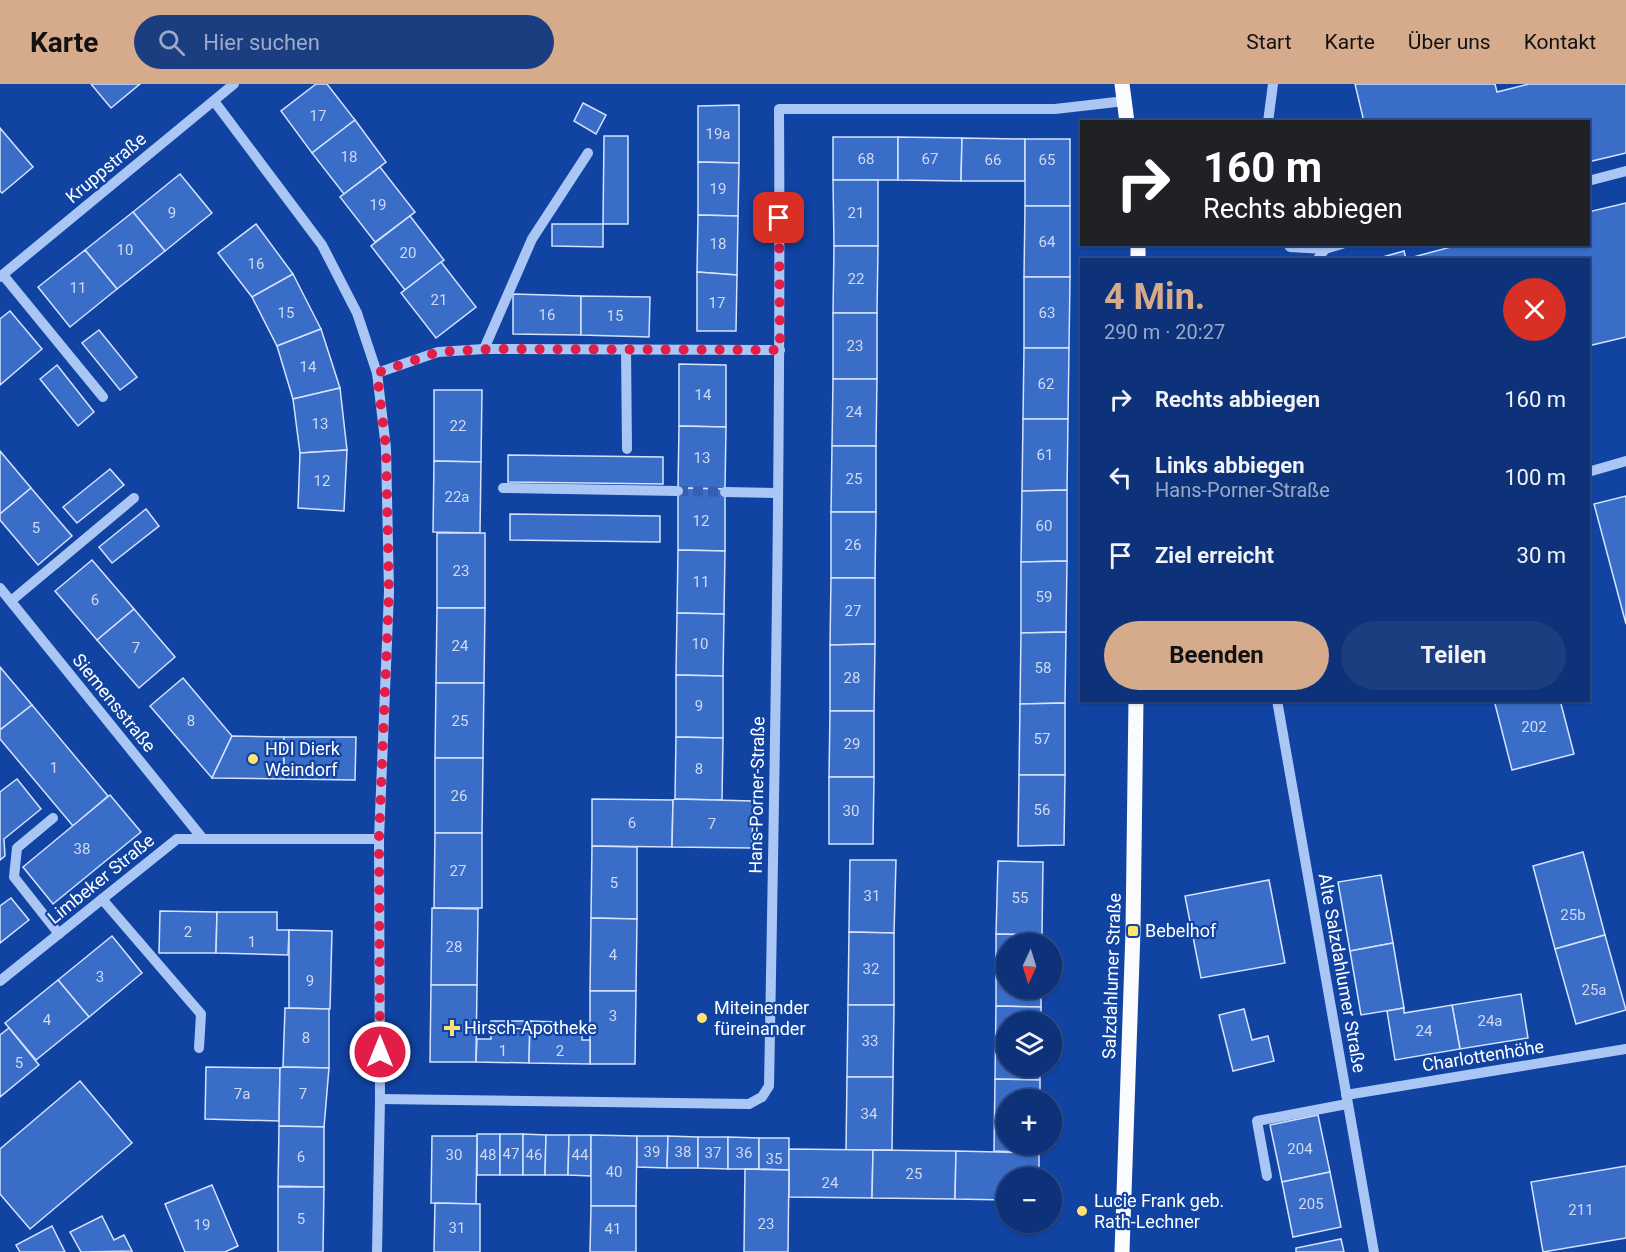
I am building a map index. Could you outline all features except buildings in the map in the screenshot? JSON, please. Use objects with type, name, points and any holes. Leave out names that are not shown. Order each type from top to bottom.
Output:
[{"type":"main road","points":[[1122,84],[1127,120]]},
{"type":"main road","name":"Salzdahlumer Straße","points":[[1122,1252],[1133,931],[1136,702]]},
{"type":"street","name":"Kruppstraße","points":[[1,276],[234,84]]},
{"type":"street","points":[[1268,120],[1273,84]]},
{"type":"street","points":[[213,101],[322,245],[357,312],[377,373],[386,448],[389,592],[379,838],[380,1099],[377,1252]]},
{"type":"street","name":"Hans-Porner-Straße","points":[[380,1099],[749,1104],[762,1097],[769,1086],[780,350],[778,108],[1055,110],[1125,101]]},
{"type":"street","points":[[484,349],[532,239],[588,153]]},
{"type":"street","points":[[1590,180],[1626,171]]},
{"type":"street","points":[[1289,246],[1325,249],[1335,246]]},
{"type":"street","points":[[1318,258],[1325,249]]},
{"type":"street","points":[[1,276],[103,397]]},
{"type":"street","points":[[377,373],[438,352],[484,349],[780,350]]},
{"type":"street","points":[[626,349],[627,449]]},
{"type":"street","points":[[1590,471],[1626,461]]},
{"type":"street","points":[[503,489],[678,491]]},
{"type":"street","points":[[725,492],[778,492]]},
{"type":"street","points":[[11,601],[134,498]]},
{"type":"street","name":"Siemensstraße","points":[[0,588],[203,839]]},
{"type":"street","name":"Alte Salzdahlumer Straße","points":[[1277,702],[1374,1252]]},
{"type":"street","points":[[53,818],[17,848],[14,878],[59,934]]},
{"type":"street","name":"Limbeker Straße","points":[[0,981],[177,839],[379,838]]},
{"type":"street","points":[[102,899],[201,1014],[199,1048]]},
{"type":"street","name":"Charlottenhöhe","points":[[1267,1176],[1257,1121],[1347,1100],[1626,1049]]},
{"type":"tunnel","points":[[678,491],[725,492]]},
{"type":"place","name":"HDI Dierk Weindorf","points":[[253,759]]},
{"type":"place","name":"Bebelhof","points":[[1133,931]]},
{"type":"place","name":"Miteinender füreinander","points":[[702,1018]]},
{"type":"place","name":"Hirsch-Apotheke","points":[[452,1028]]},
{"type":"place","name":"Lucie Frank geb. Rath-Lechner","points":[[1082,1211]]},
{"type":"route","points":[[380,1052],[379,838],[389,592],[386,448],[377,373],[438,352],[492,349],[780,350],[779,218]]}]
